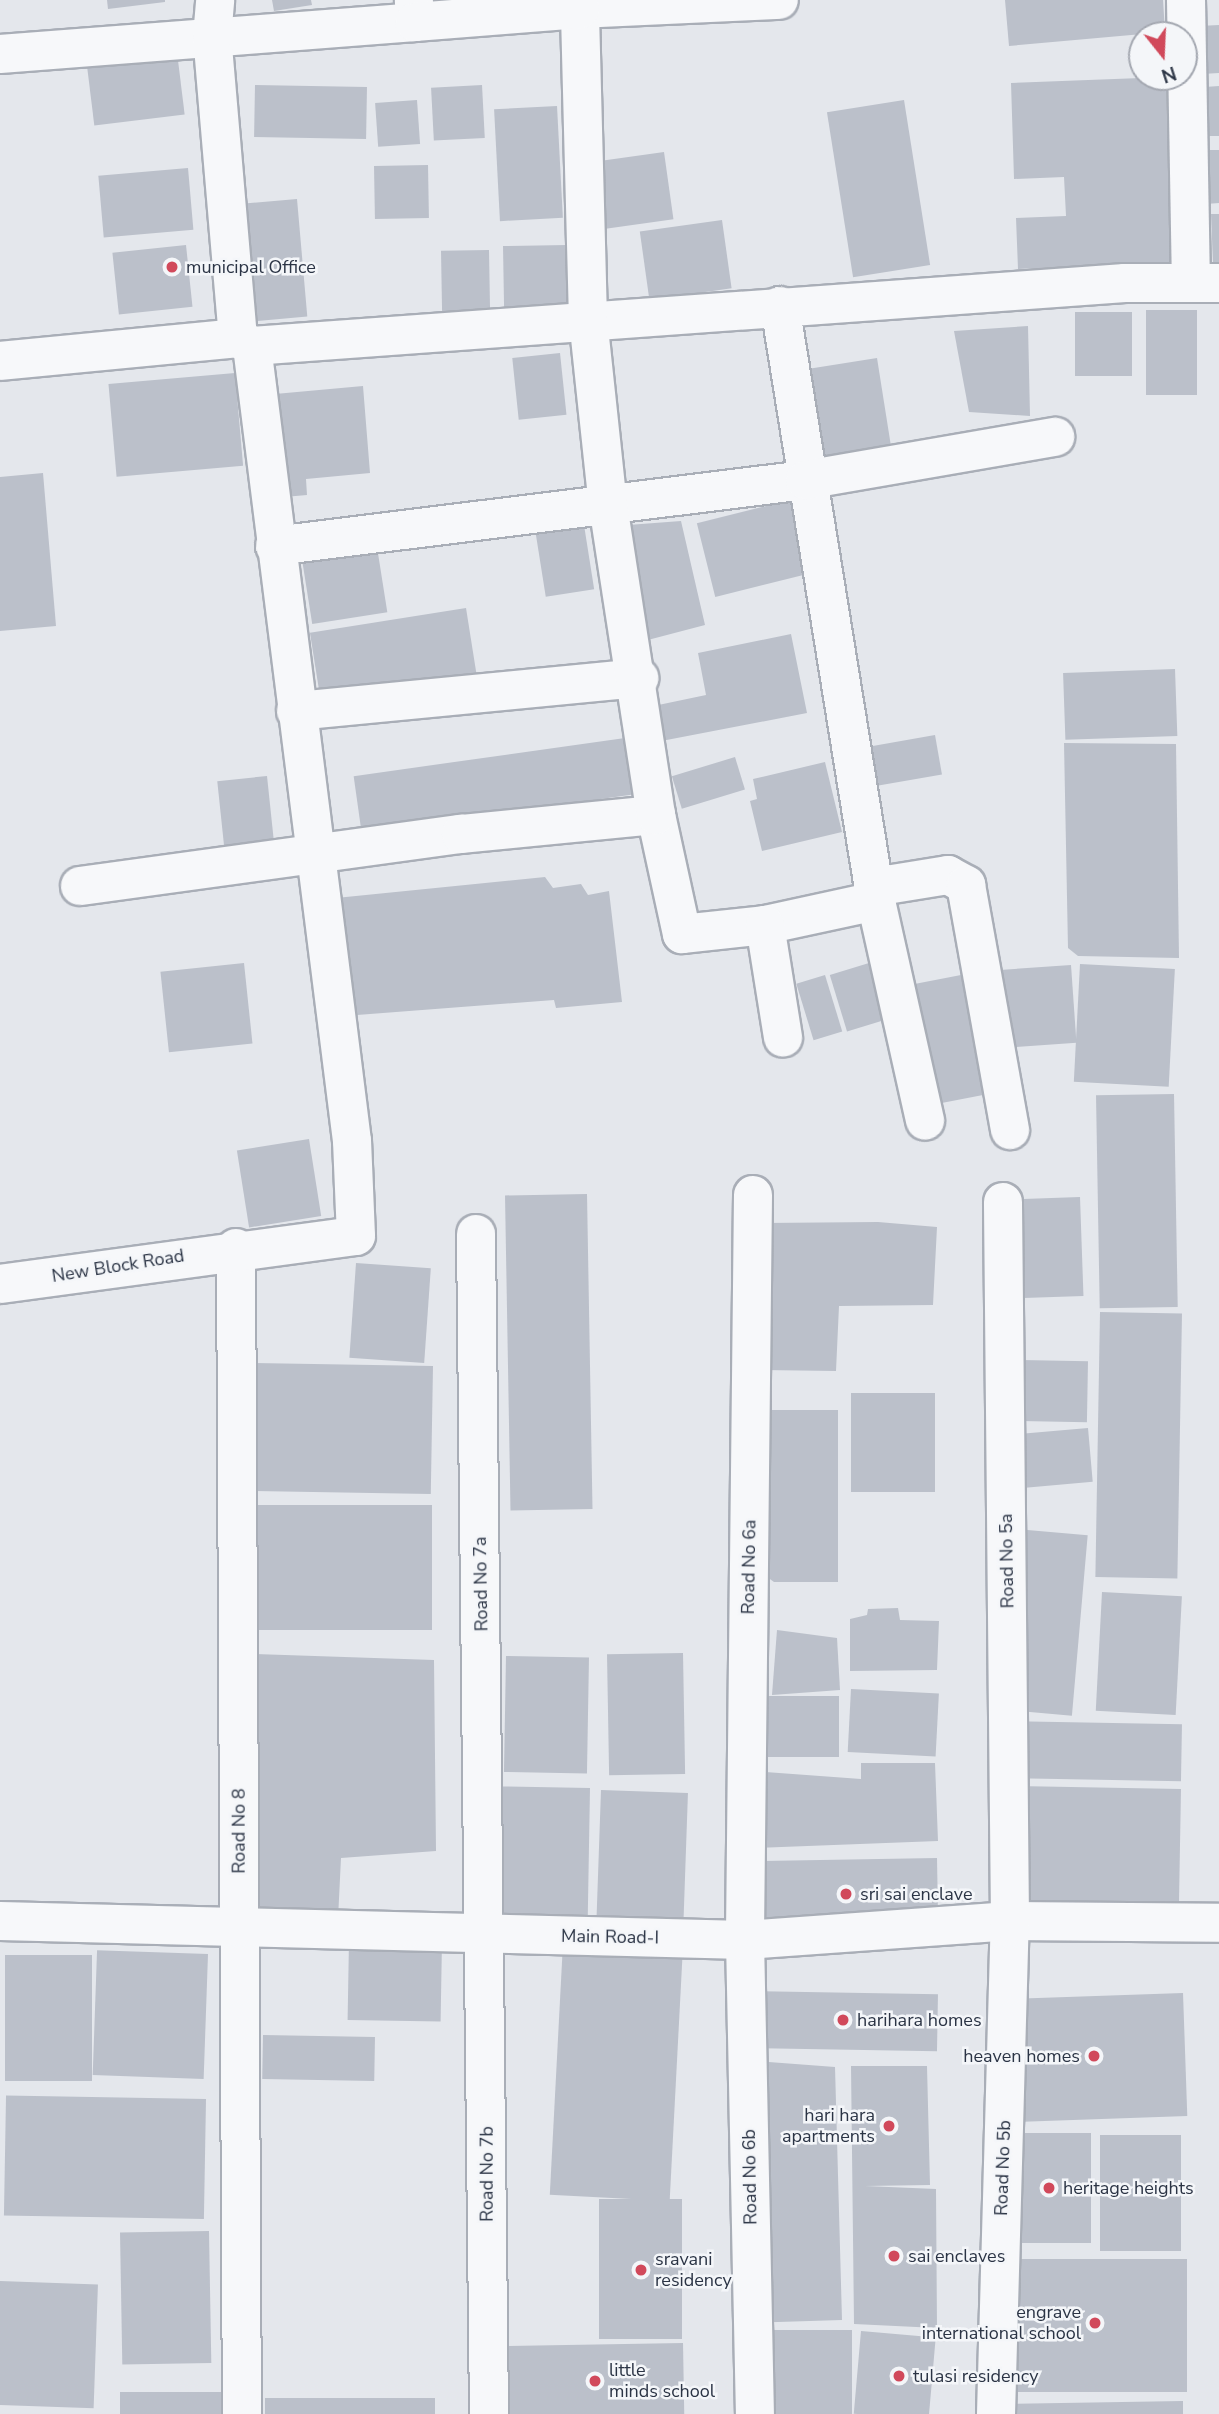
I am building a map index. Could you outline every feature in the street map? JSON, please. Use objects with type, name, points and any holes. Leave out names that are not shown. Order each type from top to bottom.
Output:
[{"type":"street","points":[[215,0],[212,37],[245,342],[275,546],[312,854]]},
{"type":"street","points":[[0,54],[212,37],[415,11],[580,9],[627,4],[779,0]]},
{"type":"street","points":[[0,361],[780,306],[1205,281],[1186,0]]},
{"type":"street","points":[[580,9],[588,320],[608,506],[639,678],[656,815],[682,934],[765,925],[948,875],[967,885],[1010,1130]]},
{"type":"street","points":[[780,306],[805,480],[875,894],[925,1121]]},
{"type":"street","points":[[275,546],[805,480],[1055,437]]},
{"type":"street","points":[[296,711],[639,678]]},
{"type":"street","points":[[80,886],[312,854],[656,815]]},
{"type":"street","name":"New Block Road","points":[[0,1284],[236,1248],[356,1236],[352,1141],[312,854]]},
{"type":"street","points":[[765,925],[783,1038]]},
{"type":"street","name":"Road No 6a","points":[[745,1940],[754,1195]]},
{"type":"street","name":"Road No 5a","points":[[1003,1202],[1010,1921]]},
{"type":"street","name":"Road No 7a","points":[[476,1234],[486,1934]]},
{"type":"street","name":"Road No 8","points":[[236,1248],[242,2414]]},
{"type":"street","name":"Main Road-I","points":[[0,1921],[745,1940],[1010,1921],[1219,1923]]},
{"type":"street","name":"Road No 5b","points":[[996,2414],[1010,1921]]},
{"type":"street","name":"Road No 7b","points":[[486,1934],[489,2414]]},
{"type":"street","name":"Road No 6b","points":[[745,1940],[755,2414]]},
{"type":"building","points":[[107,0],[165,0],[165,2],[108,9]]},
{"type":"building","points":[[272,0],[311,0],[312,5],[274,11]]},
{"type":"building","points":[[1005,0],[1163,0],[1164,21],[1128,21],[1128,35],[1009,46]]},
{"type":"building","points":[[1219,25],[1219,73],[1202,74],[1199,26]]},
{"type":"building","points":[[176,44],[185,114],[94,126],[86,55]]},
{"type":"building","points":[[1128,78],[1128,91],[1167,91],[1173,262],[1018,269],[1016,218],[1066,216],[1064,177],[1014,179],[1011,83]]},
{"type":"building","points":[[255,85],[367,87],[366,139],[254,137]]},
{"type":"building","points":[[482,85],[485,138],[434,141],[431,88]]},
{"type":"building","points":[[1219,86],[1219,136],[1207,136],[1205,87]]},
{"type":"building","points":[[417,100],[420,144],[378,147],[375,103]]},
{"type":"building","points":[[904,100],[930,265],[853,277],[827,112]]},
{"type":"building","points":[[557,106],[563,218],[500,221],[494,109]]},
{"type":"building","points":[[1204,150],[1219,150],[1219,203],[1206,204]]},
{"type":"building","points":[[664,152],[673,219],[602,229],[593,162]]},
{"type":"building","points":[[428,165],[429,218],[375,219],[374,166]]},
{"type":"building","points":[[188,168],[193,230],[104,238],[98,176]]},
{"type":"building","points":[[297,199],[307,317],[257,321],[247,203]]},
{"type":"building","points":[[1211,214],[1219,214],[1219,263],[1213,263]]},
{"type":"building","points":[[722,220],[732,288],[649,300],[640,232]]},
{"type":"building","points":[[186,245],[192,307],[119,314],[112,253]]},
{"type":"building","points":[[567,245],[568,315],[504,316],[503,246]]},
{"type":"building","points":[[489,250],[490,315],[442,316],[441,251]]},
{"type":"building","points":[[1146,310],[1197,310],[1197,395],[1146,395]]},
{"type":"building","points":[[1075,312],[1132,312],[1132,376],[1075,376]]},
{"type":"building","points":[[1028,326],[1030,416],[969,412],[954,331]]},
{"type":"building","points":[[560,353],[566,415],[519,420],[512,358]]},
{"type":"building","points":[[877,358],[893,457],[826,467],[811,368]]},
{"type":"building","points":[[235,373],[243,466],[117,477],[108,384]]},
{"type":"building","points":[[363,386],[370,473],[306,479],[307,495],[284,497],[275,394]]},
{"type":"building","points":[[43,473],[56,626],[0,631],[0,477]]},
{"type":"building","points":[[790,500],[808,574],[715,597],[697,523]]},
{"type":"building","points":[[681,521],[705,625],[644,641],[628,525]]},
{"type":"building","points":[[584,525],[594,589],[546,597],[536,533]]},
{"type":"building","points":[[377,547],[387,612],[312,624],[302,559]]},
{"type":"building","points":[[466,608],[478,681],[322,706],[310,633]]},
{"type":"building","points":[[791,634],[807,713],[651,743],[644,708],[706,695],[698,653]]},
{"type":"building","points":[[1175,669],[1177,736],[1065,740],[1063,673]]},
{"type":"building","points":[[935,735],[942,774],[864,788],[857,749]]},
{"type":"building","points":[[625,738],[633,794],[362,833],[354,776]]},
{"type":"building","points":[[1064,743],[1176,744],[1179,958],[1078,956],[1068,948]]},
{"type":"building","points":[[735,757],[745,790],[682,809],[672,776]]},
{"type":"building","points":[[825,762],[842,832],[762,851],[750,801],[757,799],[753,779]]},
{"type":"building","points":[[267,776],[275,850],[225,855],[217,781]]},
{"type":"building","points":[[545,877],[553,888],[581,884],[588,895],[609,891],[622,1002],[556,1008],[554,1000],[344,1016],[336,898]]},
{"type":"building","points":[[244,963],[252,1044],[169,1052],[160,972]]},
{"type":"building","points":[[869,963],[886,1019],[847,1031],[830,975]]},
{"type":"building","points":[[1080,964],[1175,969],[1169,1087],[1074,1082]]},
{"type":"building","points":[[1071,965],[1076,1043],[1002,1048],[996,970]]},
{"type":"building","points":[[825,975],[842,1031],[814,1040],[796,984]]},
{"type":"building","points":[[961,975],[984,1095],[935,1104],[912,985]]},
{"type":"building","points":[[1174,1094],[1178,1307],[1100,1308],[1096,1095]]},
{"type":"building","points":[[309,1139],[321,1216],[249,1227],[237,1150]]},
{"type":"building","points":[[587,1194],[592,1509],[511,1510],[505,1195]]},
{"type":"building","points":[[1080,1197],[1083,1296],[1007,1299],[1003,1200]]},
{"type":"building","points":[[878,1222],[937,1227],[933,1305],[839,1306],[836,1371],[754,1370],[750,1223]]},
{"type":"building","points":[[356,1263],[431,1268],[424,1363],[349,1358]]},
{"type":"building","points":[[1100,1312],[1182,1313],[1177,1578],[1095,1577]]},
{"type":"building","points":[[1021,1360],[1088,1361],[1087,1422],[1020,1421]]},
{"type":"building","points":[[254,1363],[433,1366],[431,1494],[252,1491]]},
{"type":"building","points":[[851,1393],[935,1393],[935,1492],[851,1492]]},
{"type":"building","points":[[753,1410],[838,1410],[838,1582],[774,1582],[752,1566]]},
{"type":"building","points":[[1088,1428],[1093,1482],[1017,1488],[1012,1435]]},
{"type":"building","points":[[257,1505],[432,1505],[432,1630],[257,1630]]},
{"type":"building","points":[[1004,1528],[1088,1535],[1072,1716],[988,1708]]},
{"type":"building","points":[[1102,1592],[1182,1596],[1176,1715],[1096,1711]]},
{"type":"building","points":[[898,1608],[900,1620],[939,1621],[937,1670],[850,1671],[850,1619],[867,1615],[868,1609]]},
{"type":"building","points":[[777,1630],[837,1638],[840,1690],[772,1695]]},
{"type":"building","points":[[683,1653],[685,1774],[609,1775],[607,1654]]},
{"type":"building","points":[[255,1654],[434,1660],[436,1851],[341,1858],[338,1919],[251,1917]]},
{"type":"building","points":[[506,1656],[589,1657],[587,1773],[504,1772]]},
{"type":"building","points":[[851,1689],[939,1694],[936,1757],[848,1752]]},
{"type":"building","points":[[756,1696],[839,1696],[839,1757],[756,1757]]},
{"type":"building","points":[[1001,1721],[1182,1724],[1181,1781],[1000,1778]]},
{"type":"building","points":[[861,1763],[935,1763],[938,1841],[755,1848],[751,1771],[861,1779]]},
{"type":"building","points":[[500,1786],[590,1788],[588,1916],[498,1914]]},
{"type":"building","points":[[1011,1786],[1181,1789],[1179,1915],[1009,1912]]},
{"type":"building","points":[[601,1790],[688,1793],[683,1925],[596,1922]]},
{"type":"building","name":"sri sai enclave","points":[[937,1858],[938,1925],[754,1928],[753,1861]]},
{"type":"building","points":[[349,1940],[442,1942],[441,2022],[348,2020]]},
{"type":"building","points":[[563,1943],[683,1949],[670,2201],[550,2195]]},
{"type":"building","points":[[97,1950],[208,1954],[204,2079],[93,2075]]},
{"type":"building","points":[[5,1955],[92,1955],[92,2081],[5,2081]]},
{"type":"building","name":"harihara homes","points":[[748,1991],[938,1994],[937,2051],[747,2048]]},
{"type":"building","name":"heaven homes","points":[[1183,1993],[1187,2116],[1004,2122],[1000,1999]]},
{"type":"building","points":[[263,2035],[375,2037],[374,2081],[262,2079]]},
{"type":"building","points":[[755,2061],[835,2067],[842,2320],[750,2323]]},
{"type":"building","points":[[851,2066],[927,2066],[930,2185],[865,2186],[936,2189],[937,2328],[854,2324]]},
{"type":"building","points":[[6,2096],[206,2099],[204,2219],[4,2215]]},
{"type":"building","name":"heritage heights","points":[[1010,2133],[1091,2133],[1091,2243],[1010,2243]]},
{"type":"building","points":[[1100,2135],[1181,2135],[1181,2251],[1100,2251]]},
{"type":"building","name":"sravani residency","points":[[599,2199],[682,2199],[682,2339],[599,2339]]},
{"type":"building","points":[[209,2231],[211,2363],[122,2365],[120,2233]]},
{"type":"building","name":"engrave international school","points":[[1004,2259],[1187,2259],[1187,2392],[1004,2392]]},
{"type":"building","points":[[0,2281],[98,2284],[94,2408],[0,2405]]},
{"type":"building","points":[[763,2330],[852,2330],[852,2414],[763,2414]]},
{"type":"building","name":"tulasi residency","points":[[861,2331],[936,2338],[929,2414],[854,2414]]},
{"type":"building","name":"little minds school","points":[[683,2343],[684,2414],[506,2414],[505,2346]]},
{"type":"building","points":[[120,2392],[223,2392],[223,2414],[120,2414]]},
{"type":"building","points":[[265,2398],[435,2398],[435,2414],[265,2414]]},
{"type":"building","points":[[1183,2401],[1183,2414],[1007,2414],[1008,2404]]},
{"type":"place","name":"municipal Office","points":[[172,267]]},
{"type":"place","name":"sri sai enclave","points":[[846,1894]]},
{"type":"place","name":"harihara homes","points":[[843,2020]]},
{"type":"place","name":"heaven homes","points":[[1094,2056]]},
{"type":"place","name":"hari hara apartments","points":[[889,2126]]},
{"type":"place","name":"heritage heights","points":[[1049,2188]]},
{"type":"place","name":"sai enclaves","points":[[894,2256]]},
{"type":"place","name":"sravani residency","points":[[641,2270]]},
{"type":"place","name":"engrave international school","points":[[1095,2323]]},
{"type":"place","name":"tulasi residency","points":[[899,2376]]},
{"type":"place","name":"little minds school","points":[[595,2381]]}]
